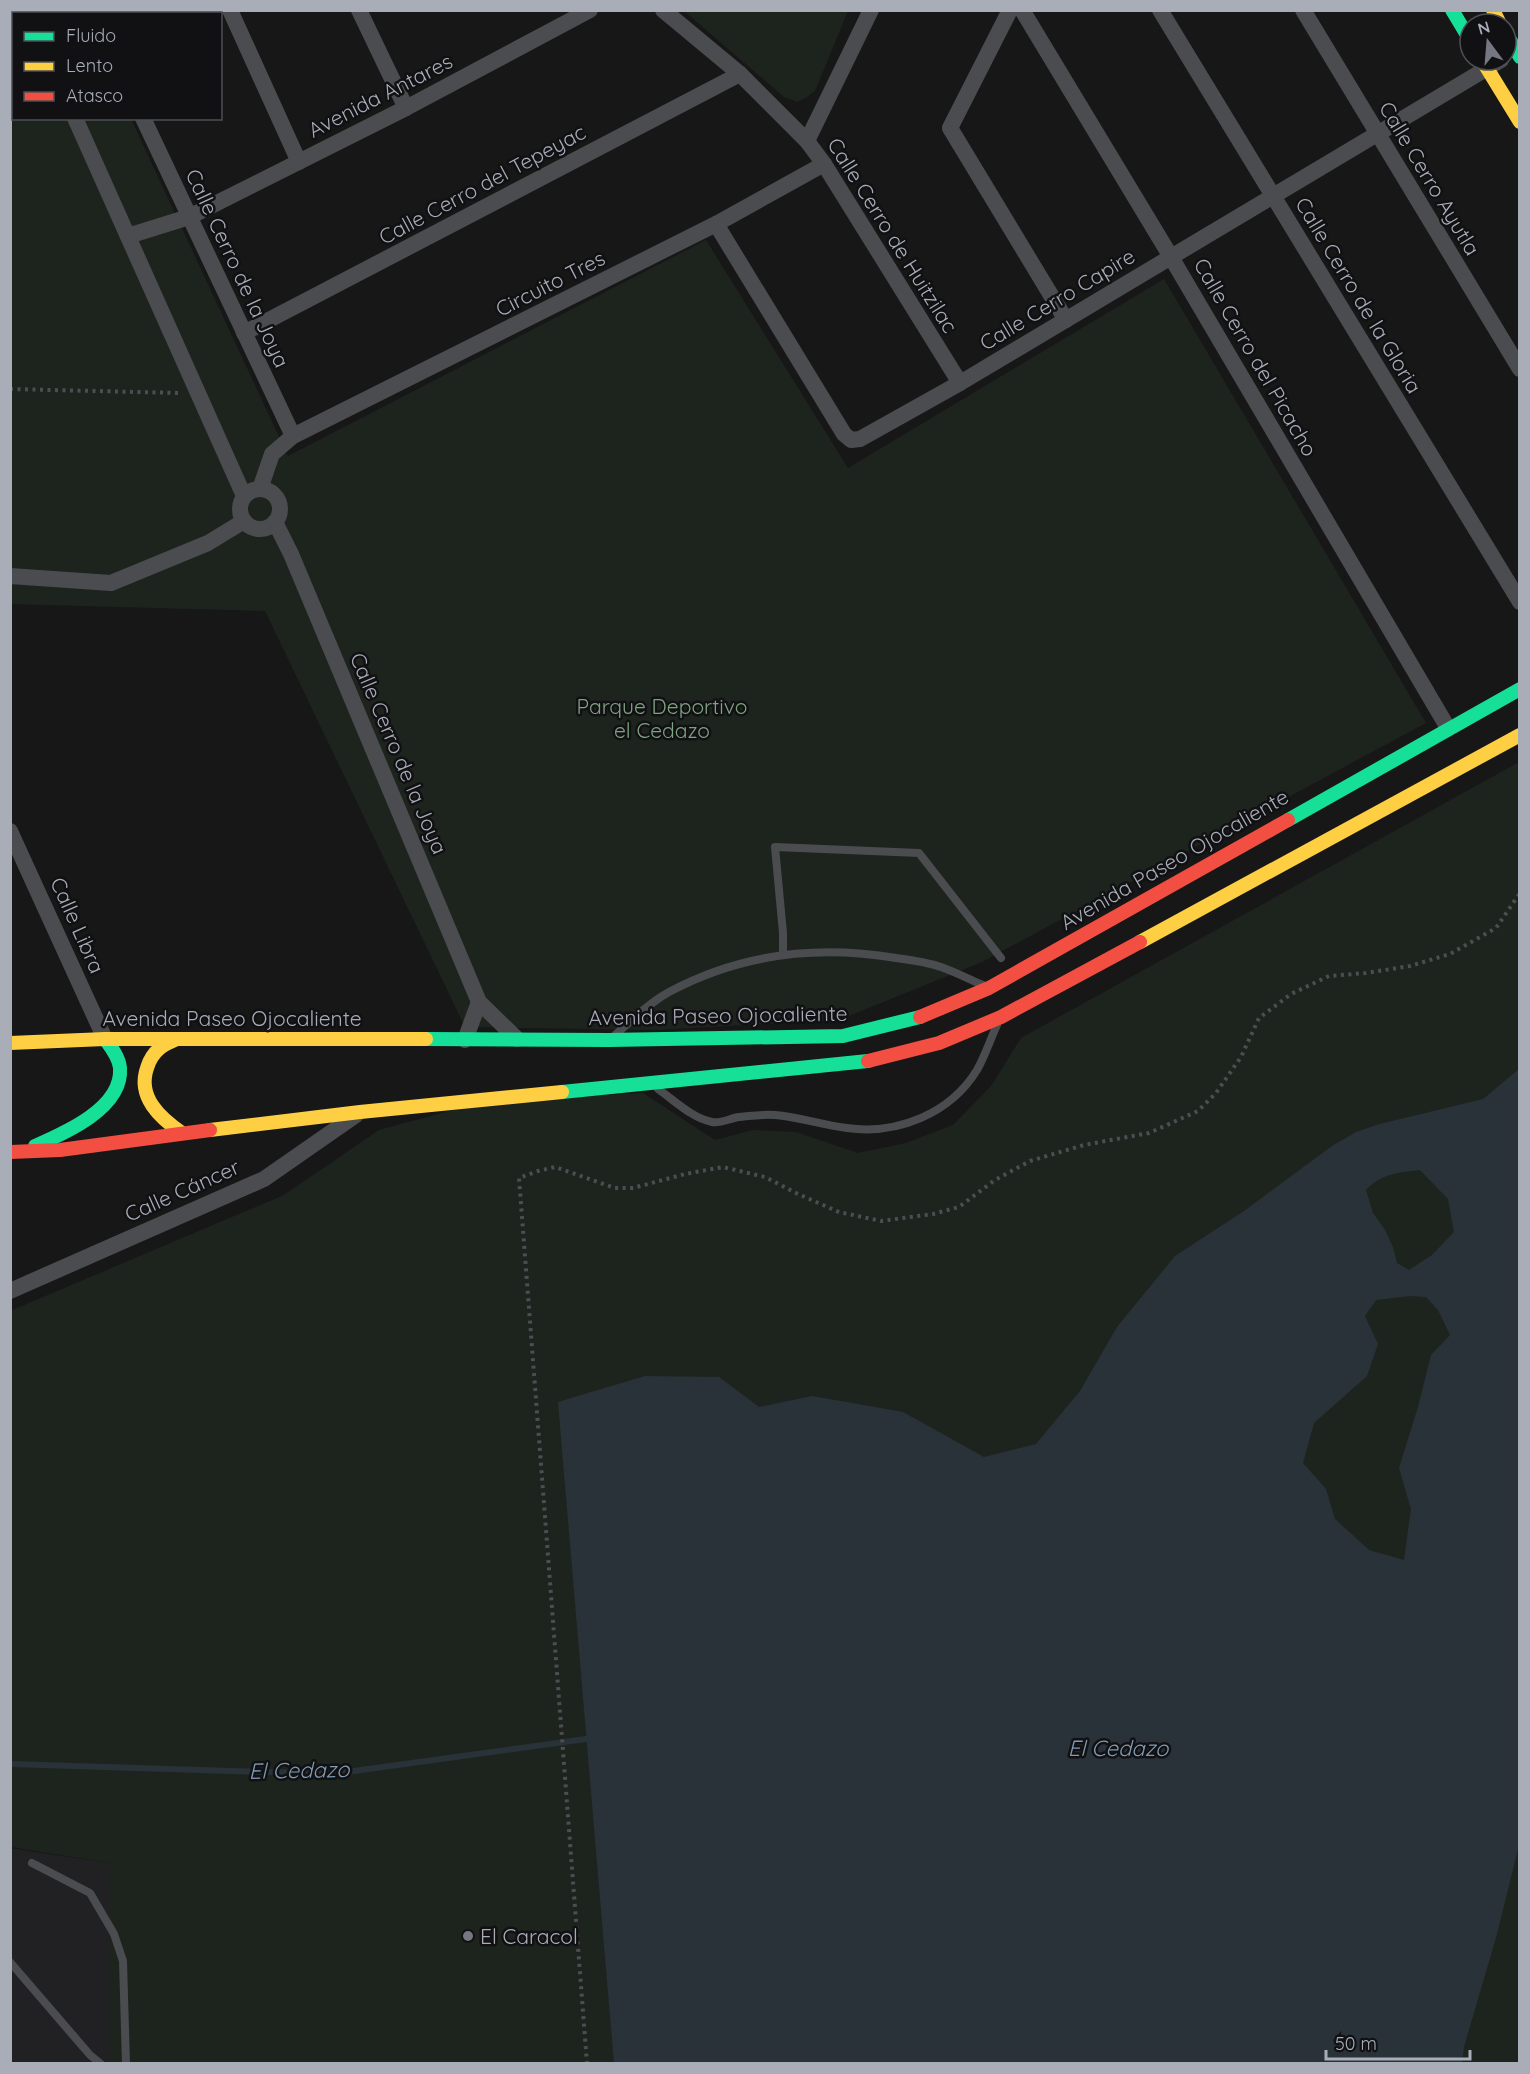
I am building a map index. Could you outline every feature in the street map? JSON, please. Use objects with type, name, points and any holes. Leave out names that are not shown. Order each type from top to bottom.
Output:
[{"type":"main road","points":[[1495,72],[1520,122]]},
{"type":"main road","name":"Avenida Paseo Ojocaliente","points":[[10,1043],[105,1039],[609,1041],[843,1036],[922,1017],[989,988],[1520,689]]},
{"type":"main road","points":[[16,1152],[60,1150],[360,1112],[873,1060],[939,1043],[1001,1017],[1520,735]]},
{"type":"main road","points":[[16,1152],[57,1137],[92,1116],[110,1101],[120,1069],[115,1052],[105,1039]]},
{"type":"main road","points":[[177,1039],[157,1050],[146,1070],[144,1087],[151,1105],[166,1124],[182,1133]]},
{"type":"street","points":[[230,10],[299,162]]},
{"type":"street","points":[[359,10],[406,108]]},
{"type":"street","name":"Avenida Antares","points":[[128,236],[189,217],[406,108],[590,10]]},
{"type":"street","name":"Calle Cerro de Huitzilac","points":[[663,10],[740,74],[807,141],[824,164],[960,383]]},
{"type":"street","points":[[807,141],[871,10]]},
{"type":"street","points":[[1010,10],[950,128],[1066,321]]},
{"type":"street","name":"Calle Cerro del Picacho","points":[[1022,10],[1171,257],[1448,728]]},
{"type":"street","name":"Calle Cerro de la Gloria","points":[[1160,10],[1520,602]]},
{"type":"street","name":"Calle Cerro Ayutla","points":[[1303,10],[1520,369]]},
{"type":"street","name":"Calle Cerro Capire","points":[[716,224],[844,434],[851,440],[860,439],[1066,321],[1475,72]]},
{"type":"street","name":"Calle Cerro del Tepeyac","points":[[244,333],[740,74]]},
{"type":"street","points":[[76,120],[244,496]]},
{"type":"street","name":"Calle Cerro de la Joya","points":[[144,120],[293,436]]},
{"type":"street","name":"Circuito Tres","points":[[260,489],[272,454],[293,436],[716,224],[824,164]]},
{"type":"street","points":[[260,489],[269,491],[276,497],[279,514],[275,522],[259,529],[250,526],[244,520],[240,513],[240,504],[244,496],[260,489]]},
{"type":"street","points":[[10,576],[111,583],[208,543],[244,520]]},
{"type":"street","name":"Calle Cerro de la Joya","points":[[275,522],[291,554],[479,1002]]},
{"type":"street","name":"Calle Libra","points":[[10,831],[105,1039]]},
{"type":"street","points":[[465,1040],[479,1002],[517,1039]]},
{"type":"street","name":"Calle Cáncer","points":[[10,1291],[264,1179],[360,1112]]},
{"type":"street","points":[[10,1278],[44,1276]]},
{"type":"lane","points":[[783,954],[775,847],[919,853],[1001,958]]},
{"type":"lane","points":[[609,1041],[636,1016],[668,993],[739,963],[783,954],[827,951],[867,953],[907,959],[939,966],[989,988]]},
{"type":"lane","points":[[651,1084],[690,1113],[714,1123],[738,1117],[775,1115],[849,1128],[874,1129],[899,1126],[942,1107],[962,1090],[977,1070],[1001,1017]]},
{"type":"lane","points":[[32,1863],[90,1893],[114,1934],[123,1961],[126,2064]]},
{"type":"lane","points":[[10,1962],[90,2055],[101,2064]]},
{"type":"path","points":[[10,389],[199,393]]},
{"type":"path","points":[[587,2064],[519,1178],[555,1167],[615,1188],[633,1188],[685,1174],[723,1167],[765,1177],[839,1212],[881,1221],[942,1212],[959,1207],[995,1180],[1030,1161],[1084,1145],[1149,1133],[1198,1111],[1216,1094],[1240,1057],[1259,1018],[1291,994],[1329,976],[1410,966],[1450,954],[1496,928],[1520,893]]},
{"type":"shaded area","points":[[10,1848],[109,1863],[109,2063],[11,2063]]},
{"type":"green space","name":"Parque Deportivo el Cedazo","points":[[11,11],[81,11],[12,12],[12,120],[131,120],[288,456],[706,240],[848,468],[1164,279],[1426,723],[982,962],[839,1020],[657,1030],[465,1027],[265,611],[11,604]]},
{"type":"green space","points":[[684,11],[848,11],[815,91],[797,102],[784,97]]},
{"type":"green space","points":[[1519,762],[1519,2063],[109,2063],[109,1863],[11,1847],[10,1311],[284,1195],[379,1130],[486,1101],[643,1093],[715,1140],[753,1130],[796,1132],[858,1153],[906,1143],[953,1125],[991,1086],[1021,1038]]},
{"type":"water","name":"El Cedazo","points":[[1519,1069],[1519,1845],[1497,1934],[1464,2047],[1462,2063],[614,2063],[558,1402],[645,1376],[719,1377],[759,1407],[812,1396],[903,1412],[984,1457],[1036,1444],[1080,1391],[1117,1327],[1175,1256],[1244,1211],[1332,1146],[1356,1132],[1483,1099]],"holes":[[[1420,1170],[1448,1199],[1454,1232],[1432,1255],[1409,1270],[1397,1263],[1393,1247],[1373,1213],[1366,1190],[1384,1177]],[[1410,1296],[1426,1297],[1438,1310],[1450,1335],[1431,1355],[1399,1468],[1411,1509],[1404,1560],[1369,1550],[1335,1519],[1326,1489],[1303,1463],[1314,1423],[1367,1376],[1378,1344],[1365,1316],[1376,1300]]]},
{"type":"waterway","name":"El Cedazo","points":[[10,1764],[332,1774],[586,1739]]},
{"type":"traffic: fast","points":[[1452,10],[1458,20]]},
{"type":"traffic: fast","points":[[1288,820],[1520,689]]},
{"type":"traffic: fast","points":[[426,1039],[609,1040],[843,1036],[920,1017]]},
{"type":"traffic: fast","points":[[35,1146],[90,1117],[112,1095],[118,1082],[120,1068],[116,1056],[105,1039]]},
{"type":"traffic: fast","points":[[562,1092],[868,1061]]},
{"type":"traffic: slow","points":[[1489,72],[1520,122]]},
{"type":"traffic: slow","points":[[1140,942],[1520,735]]},
{"type":"traffic: slow","points":[[10,1043],[105,1039],[426,1039]]},
{"type":"traffic: slow","points":[[177,1039],[162,1047],[152,1057],[147,1068],[145,1088],[152,1106],[182,1133]]},
{"type":"traffic: slow","points":[[210,1130],[562,1092]]},
{"type":"traffic: jam","points":[[920,1017],[989,988],[1288,820]]},
{"type":"traffic: jam","points":[[868,1061],[939,1043],[1001,1017],[1140,942]]},
{"type":"traffic: jam","points":[[10,1152],[60,1150],[210,1130]]},
{"type":"place","name":"El Caracol","points":[[468,1936]]}]
